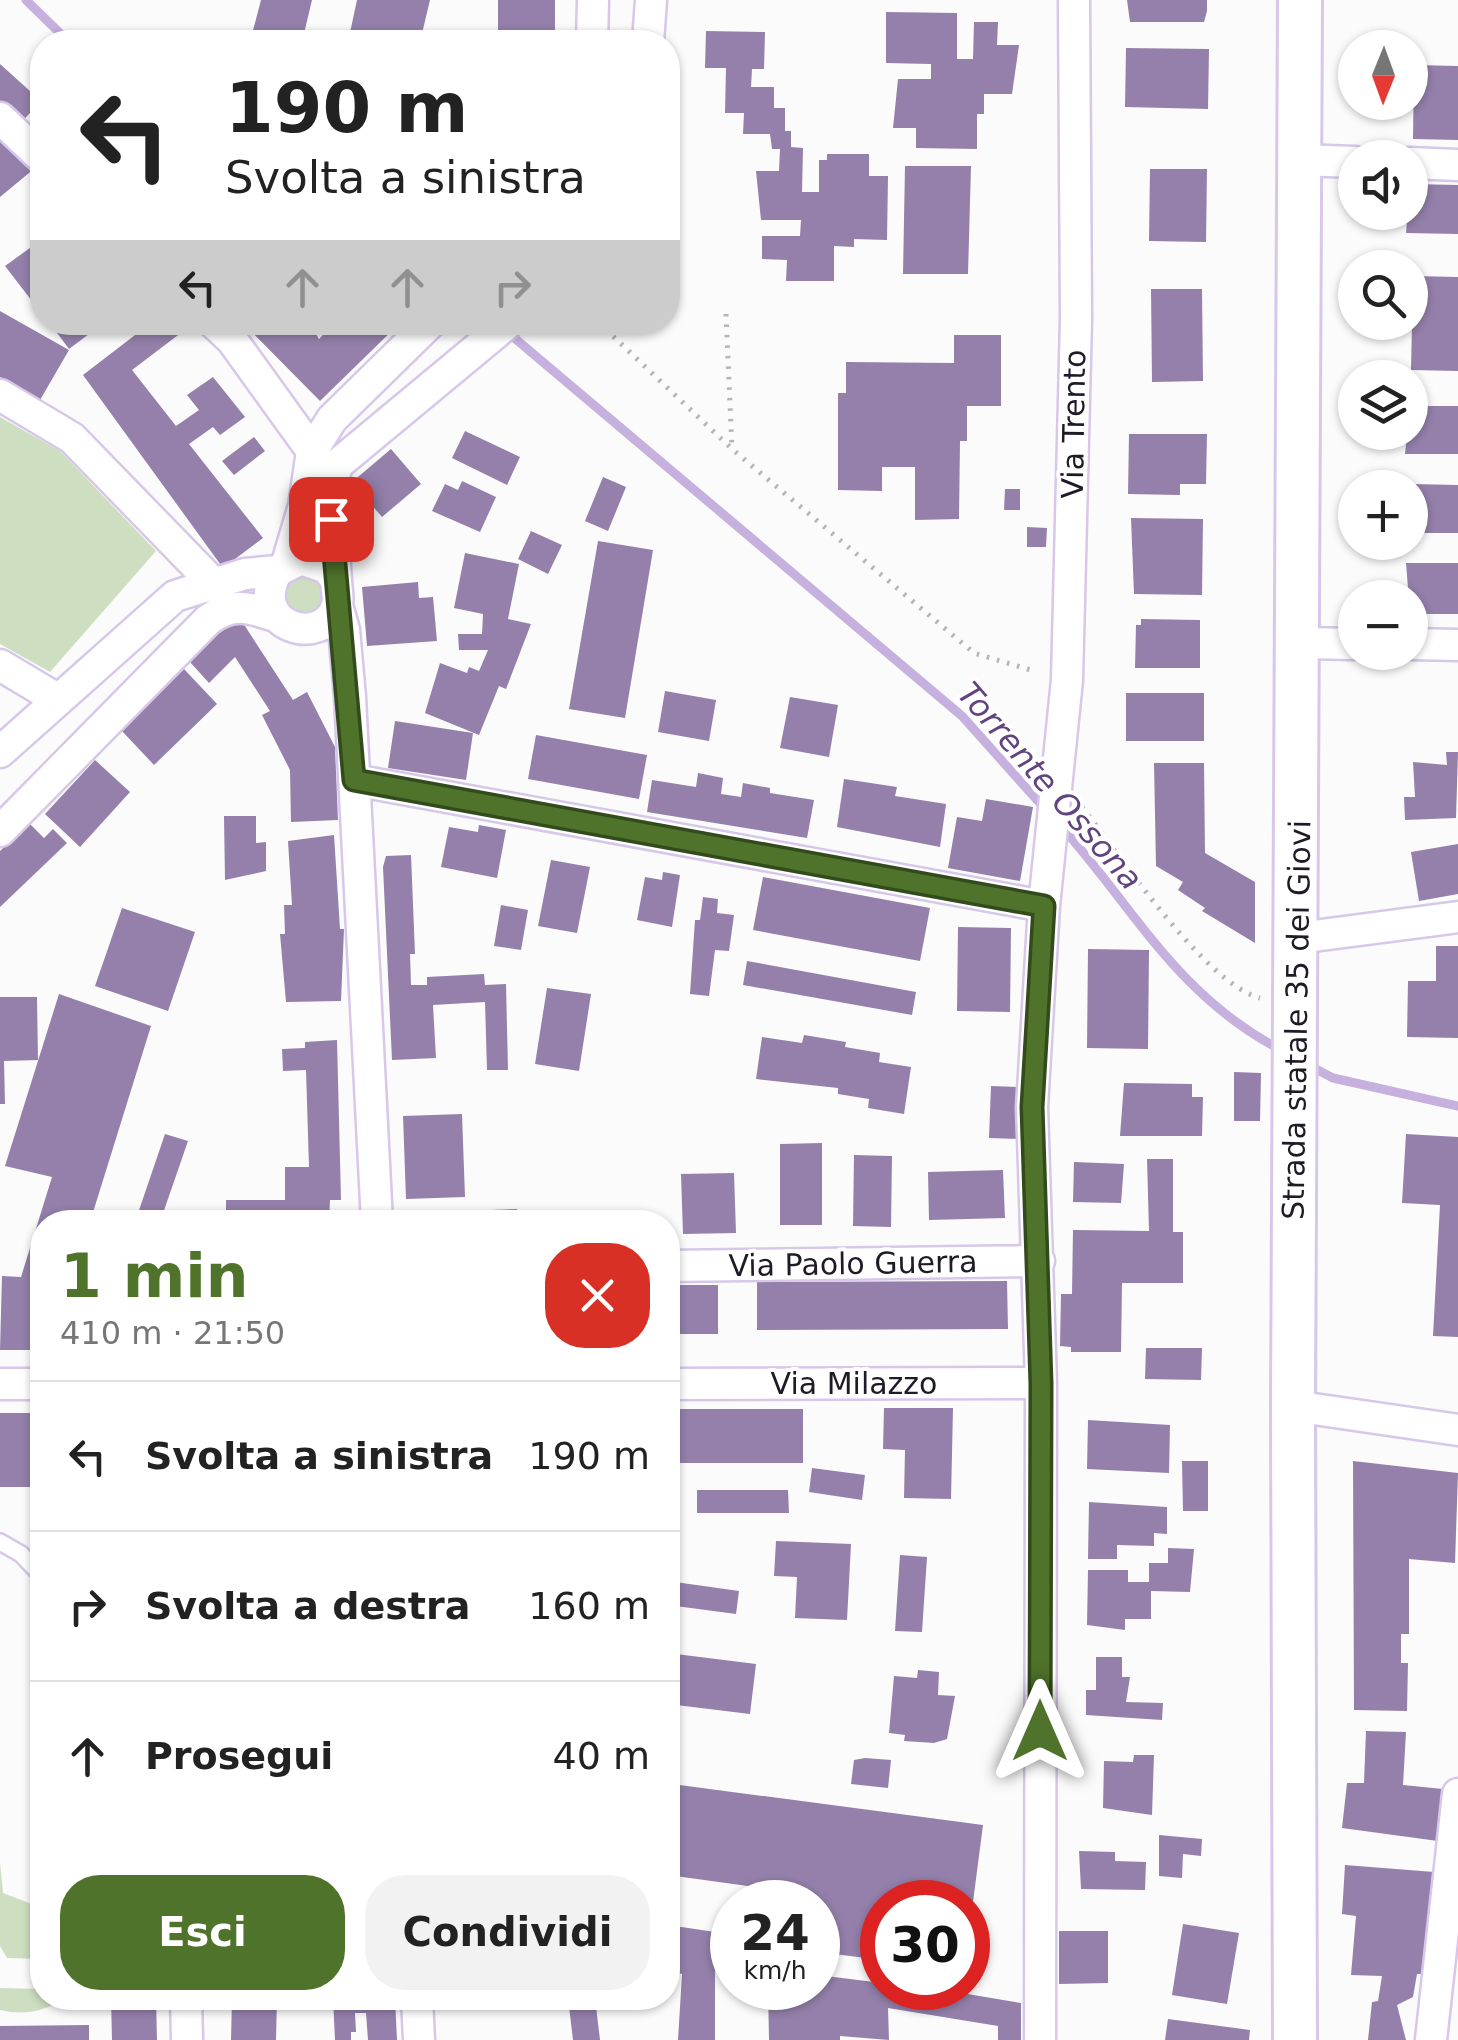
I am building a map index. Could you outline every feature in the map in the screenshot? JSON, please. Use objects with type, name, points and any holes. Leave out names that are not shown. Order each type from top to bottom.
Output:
[{"type":"main road","name":"Strada statale 35 dei Giovi","points":[[1295,2040],[1293,1406],[1300,0]]},
{"type":"street","points":[[592,0],[592,30]]},
{"type":"street","points":[[649,30],[651,0]]},
{"type":"street","name":"Via Trento","points":[[1040,2040],[1041,1384],[1032,1107],[1044,906],[1067,680],[1076,319],[1074,0]]},
{"type":"street","points":[[0,118],[30,147]]},
{"type":"street","points":[[1299,160],[1338,161]]},
{"type":"street","points":[[1428,163],[1458,164]]},
{"type":"street","points":[[227,335],[312,452]]},
{"type":"street","points":[[275,616],[268,601],[269,585],[282,567],[304,506],[312,452],[332,419],[418,335]]},
{"type":"street","points":[[377,1210],[344,630],[336,593],[329,488],[338,464],[496,335]]},
{"type":"street","points":[[0,395],[72,438],[216,586]]},
{"type":"street","points":[[0,752],[176,596],[245,574],[315,561],[336,593]]},
{"type":"street","points":[[0,831],[224,608],[246,606],[275,616],[290,627],[309,629],[326,621],[336,593]]},
{"type":"street","points":[[1298,643],[1338,644]]},
{"type":"street","points":[[1428,644],[1458,645]]},
{"type":"street","points":[[0,664],[57,699]]},
{"type":"street","points":[[354,780],[1044,906]]},
{"type":"street","points":[[1298,938],[1458,917]]},
{"type":"street","name":"Via Paolo Guerra","points":[[680,1266],[1039,1262]]},
{"type":"street","points":[[0,1384],[30,1384]]},
{"type":"street","name":"Via Milazzo","points":[[680,1384],[1041,1384]]},
{"type":"street","points":[[1293,1406],[1458,1430]]},
{"type":"street","points":[[1431,2040],[1458,1794]]},
{"type":"street","points":[[186,2010],[186,2040]]},
{"type":"street","points":[[418,2010],[419,2040]]},
{"type":"lane","points":[[0,1542],[30,1563]]},
{"type":"path","points":[[726,314],[732,449]]},
{"type":"path","points":[[612,335],[732,449],[974,654],[1067,680]]},
{"type":"path","points":[[1060,765],[1177,928],[1220,974],[1256,998],[1297,998]]},
{"type":"green space","points":[[0,417],[60,451],[156,551],[50,672],[0,644]]},
{"type":"green space","points":[[303,573],[319,579],[325,595],[319,611],[303,617],[287,611],[281,595],[287,579]]},
{"type":"green space","points":[[0,1862],[3,1893],[30,1903],[30,1959],[7,1958],[0,1946]]},
{"type":"green space","points":[[0,1988],[30,1989],[30,2010],[37,2010],[9,2012],[0,2010]]},
{"type":"building","points":[[261,0],[312,0],[305,30],[253,30]]},
{"type":"building","points":[[357,0],[430,0],[423,30],[351,30]]},
{"type":"building","points":[[498,0],[555,0],[555,30],[498,30]]},
{"type":"building","points":[[1127,0],[1207,0],[1207,11],[1204,22],[1130,22]]},
{"type":"building","points":[[886,12],[957,13],[957,59],[973,59],[974,22],[998,22],[997,45],[1019,45],[1012,94],[984,94],[984,114],[977,114],[977,149],[916,148],[916,128],[893,128],[898,79],[931,79],[931,64],[886,63]]},
{"type":"building","points":[[706,31],[765,32],[764,69],[752,69],[751,87],[774,87],[774,108],[785,108],[785,131],[791,131],[791,147],[803,148],[802,192],[819,192],[819,160],[827,160],[827,154],[869,154],[869,176],[888,176],[887,240],[854,239],[854,247],[834,246],[834,281],[786,281],[787,260],[762,259],[762,236],[800,236],[801,220],[761,220],[756,171],[779,171],[780,149],[772,149],[770,134],[743,134],[744,113],[725,113],[726,68],[705,68]]},
{"type":"building","points":[[1126,48],[1209,49],[1208,109],[1125,107]]},
{"type":"building","points":[[0,64],[30,91],[30,113],[17,127],[0,112]]},
{"type":"building","points":[[1428,65],[1458,66],[1458,140],[1413,139],[1413,120],[1428,120]]},
{"type":"building","points":[[0,141],[30,164],[30,172],[0,197]]},
{"type":"building","points":[[905,166],[971,166],[968,274],[903,274]]},
{"type":"building","points":[[1150,169],[1207,169],[1206,242],[1149,241]]},
{"type":"building","points":[[1428,184],[1458,185],[1458,234],[1406,233],[1428,230]]},
{"type":"building","points":[[30,248],[30,298],[5,266]]},
{"type":"building","points":[[1428,276],[1458,277],[1458,371],[1428,370],[1428,360],[1411,360],[1412,340],[1428,340]]},
{"type":"building","points":[[1151,289],[1202,289],[1203,381],[1152,382]]},
{"type":"building","points":[[0,311],[30,328],[30,335],[42,335],[69,350],[40,400],[0,377]]},
{"type":"building","points":[[59,335],[88,335],[69,349]]},
{"type":"building","points":[[135,335],[178,335],[132,370],[176,426],[199,410],[187,395],[213,377],[245,417],[220,435],[213,427],[189,444],[263,538],[223,568],[83,375]]},
{"type":"building","points":[[255,335],[317,335],[319,339],[323,335],[388,335],[320,401]]},
{"type":"building","points":[[954,335],[1001,335],[1001,406],[967,406],[967,441],[960,441],[959,519],[915,520],[915,467],[882,467],[882,491],[838,490],[838,393],[846,393],[846,362],[954,363]]},
{"type":"building","points":[[1428,406],[1458,406],[1458,454],[1405,454],[1405,450],[1428,450]]},
{"type":"building","points":[[465,431],[520,457],[507,485],[452,458]]},
{"type":"building","points":[[1129,434],[1207,434],[1206,484],[1180,484],[1180,495],[1128,494]]},
{"type":"building","points":[[254,437],[265,451],[234,475],[222,461]]},
{"type":"building","points":[[391,449],[421,484],[382,517],[352,482]]},
{"type":"building","points":[[603,477],[626,487],[608,531],[585,521]]},
{"type":"building","points":[[462,481],[496,497],[480,532],[432,511],[445,484],[458,490]]},
{"type":"building","points":[[1428,484],[1458,485],[1458,533],[1428,533]]},
{"type":"building","points":[[1005,489],[1020,489],[1020,510],[1004,510]]},
{"type":"building","points":[[1131,518],[1203,519],[1202,595],[1134,594]]},
{"type":"building","points":[[1027,527],[1047,528],[1046,547],[1027,547]]},
{"type":"building","points":[[531,531],[562,545],[548,574],[518,559]]},
{"type":"building","points":[[598,541],[653,550],[625,718],[569,709]]},
{"type":"building","points":[[465,553],[519,564],[508,619],[531,624],[506,689],[499,686],[479,735],[425,713],[440,663],[467,673],[469,667],[479,671],[488,650],[459,650],[458,634],[482,634],[483,614],[454,608]]},
{"type":"building","points":[[1406,563],[1458,563],[1458,614],[1428,614],[1428,580],[1407,580]]},
{"type":"building","points":[[418,582],[419,598],[433,597],[437,641],[367,646],[362,587]]},
{"type":"building","points":[[1141,619],[1200,620],[1200,668],[1135,668],[1136,625],[1141,625]]},
{"type":"building","points":[[230,622],[243,623],[293,700],[307,692],[335,747],[338,820],[291,822],[290,770],[262,715],[270,711],[235,657],[209,683],[190,662]]},
{"type":"building","points":[[184,669],[217,704],[154,765],[121,730]]},
{"type":"building","points":[[665,691],[716,700],[709,741],[658,732]]},
{"type":"building","points":[[1126,693],[1204,693],[1204,741],[1126,741]]},
{"type":"building","points":[[790,697],[838,705],[829,757],[780,748]]},
{"type":"building","points":[[395,721],[473,733],[466,780],[388,768]]},
{"type":"building","points":[[536,735],[647,755],[639,799],[528,779]]},
{"type":"building","points":[[1446,752],[1458,752],[1456,818],[1405,820],[1404,797],[1415,797],[1413,762],[1447,765]]},
{"type":"building","points":[[95,760],[130,792],[80,847],[45,814]]},
{"type":"building","points":[[1154,763],[1204,763],[1205,853],[1255,882],[1255,943],[1202,911],[1205,908],[1178,890],[1183,882],[1156,866]]},
{"type":"building","points":[[698,773],[723,778],[721,794],[741,797],[743,783],[770,788],[770,793],[814,800],[807,838],[647,812],[652,780],[696,787]]},
{"type":"building","points":[[844,779],[897,787],[895,796],[946,804],[940,847],[837,827]]},
{"type":"building","points":[[986,799],[1033,807],[1020,881],[948,868],[957,817],[982,821]]},
{"type":"building","points":[[224,816],[256,816],[256,843],[266,842],[266,871],[225,880]]},
{"type":"building","points":[[29,823],[44,838],[53,829],[67,843],[0,907],[0,851]]},
{"type":"building","points":[[479,825],[506,830],[497,878],[441,867],[449,827],[478,832]]},
{"type":"building","points":[[334,835],[340,929],[344,929],[341,1001],[286,1002],[280,934],[285,934],[284,905],[292,905],[288,841]]},
{"type":"building","points":[[1458,844],[1458,894],[1419,901],[1411,852]]},
{"type":"building","points":[[411,855],[415,954],[410,954],[411,985],[427,985],[427,977],[484,974],[485,985],[506,984],[508,1070],[487,1070],[485,1002],[433,1005],[436,1058],[392,1060],[383,867],[386,856]]},
{"type":"building","points":[[551,860],[590,867],[577,933],[538,926]]},
{"type":"building","points":[[663,872],[680,875],[672,927],[637,920],[645,877],[662,880]]},
{"type":"building","points":[[763,877],[930,908],[920,961],[753,930]]},
{"type":"building","points":[[703,897],[718,899],[717,913],[734,915],[729,951],[715,950],[709,996],[690,994],[695,920],[700,920]]},
{"type":"building","points":[[501,905],[528,910],[521,950],[494,946]]},
{"type":"building","points":[[122,908],[195,932],[168,1011],[95,986]]},
{"type":"building","points":[[958,927],[1011,928],[1010,1012],[957,1011]]},
{"type":"building","points":[[1436,946],[1458,946],[1458,1038],[1407,1037],[1408,981],[1436,981]]},
{"type":"building","points":[[1088,949],[1149,950],[1148,1049],[1087,1048]]},
{"type":"building","points":[[747,961],[916,992],[912,1015],[743,985]]},
{"type":"building","points":[[547,988],[591,994],[579,1071],[535,1064]]},
{"type":"building","points":[[59,994],[151,1026],[94,1210],[42,1210],[52,1177],[5,1166]]},
{"type":"building","points":[[0,997],[37,997],[38,1060],[4,1061],[5,1104],[0,1104]]},
{"type":"building","points":[[804,1035],[846,1042],[845,1047],[880,1053],[879,1062],[911,1067],[904,1114],[868,1108],[869,1099],[838,1094],[838,1088],[756,1079],[762,1037],[802,1043]]},
{"type":"building","points":[[337,1040],[341,1200],[330,1200],[330,1210],[226,1210],[226,1200],[285,1200],[285,1167],[309,1167],[306,1070],[283,1071],[282,1049],[305,1048],[305,1042]]},
{"type":"building","points":[[1234,1072],[1261,1073],[1260,1121],[1234,1121]]},
{"type":"building","points":[[1124,1083],[1192,1084],[1192,1097],[1203,1097],[1202,1136],[1120,1136]]},
{"type":"building","points":[[991,1086],[1021,1087],[1020,1139],[989,1138]]},
{"type":"building","points":[[462,1114],[465,1197],[406,1199],[403,1116]]},
{"type":"building","points":[[165,1134],[188,1141],[164,1210],[139,1210]]},
{"type":"building","points":[[1406,1134],[1458,1137],[1458,1337],[1433,1336],[1440,1205],[1402,1203]]},
{"type":"building","points":[[822,1143],[822,1225],[780,1225],[780,1144]]},
{"type":"building","points":[[854,1155],[892,1156],[891,1227],[853,1226]]},
{"type":"building","points":[[1147,1159],[1173,1159],[1173,1232],[1183,1232],[1183,1283],[1122,1283],[1121,1352],[1071,1352],[1071,1347],[1060,1346],[1061,1294],[1072,1294],[1073,1230],[1149,1231]]},
{"type":"building","points":[[1074,1162],[1124,1164],[1121,1203],[1073,1202]]},
{"type":"building","points":[[1003,1170],[1005,1218],[929,1220],[928,1172]]},
{"type":"building","points":[[734,1173],[736,1233],[683,1234],[681,1174]]},
{"type":"building","points":[[30,1248],[30,1350],[0,1350],[2,1276],[21,1277]]},
{"type":"building","points":[[1007,1281],[1008,1329],[757,1330],[757,1282]]},
{"type":"building","points":[[680,1285],[718,1285],[718,1334],[680,1334]]},
{"type":"building","points":[[1146,1348],[1202,1348],[1201,1380],[1145,1379]]},
{"type":"building","points":[[884,1408],[953,1408],[951,1499],[904,1498],[905,1450],[883,1449]]},
{"type":"building","points":[[680,1409],[803,1409],[803,1463],[680,1463]]},
{"type":"building","points":[[0,1413],[30,1413],[30,1487],[0,1487]]},
{"type":"building","points":[[1088,1420],[1170,1425],[1169,1473],[1087,1469]]},
{"type":"building","points":[[1182,1461],[1208,1461],[1208,1511],[1183,1511]]},
{"type":"building","points":[[1353,1461],[1458,1473],[1455,1563],[1409,1559],[1409,1634],[1401,1634],[1401,1663],[1408,1663],[1407,1711],[1354,1710]]},
{"type":"building","points":[[812,1468],[865,1475],[862,1500],[809,1492]]},
{"type":"building","points":[[697,1490],[788,1490],[789,1513],[697,1513]]},
{"type":"building","points":[[1089,1502],[1167,1507],[1167,1534],[1154,1533],[1154,1546],[1117,1545],[1117,1559],[1088,1559]]},
{"type":"building","points":[[776,1541],[851,1544],[847,1620],[795,1618],[797,1577],[774,1576]]},
{"type":"building","points":[[1168,1548],[1194,1549],[1190,1592],[1151,1591],[1151,1619],[1125,1619],[1125,1630],[1087,1625],[1088,1570],[1128,1570],[1128,1582],[1149,1582],[1149,1563],[1168,1563]]},
{"type":"building","points":[[900,1555],[927,1557],[922,1632],[895,1631]]},
{"type":"building","points":[[680,1583],[739,1591],[736,1614],[680,1607]]},
{"type":"building","points":[[680,1654],[756,1664],[750,1714],[680,1705]]},
{"type":"building","points":[[1096,1657],[1122,1657],[1122,1677],[1130,1677],[1126,1702],[1163,1703],[1162,1720],[1086,1715],[1086,1690],[1096,1690]]},
{"type":"building","points":[[918,1670],[939,1672],[938,1695],[955,1696],[947,1739],[934,1743],[904,1741],[905,1735],[889,1733],[894,1676],[917,1678]]},
{"type":"building","points":[[1366,1731],[1406,1732],[1403,1785],[1443,1789],[1438,1841],[1342,1828],[1347,1783],[1364,1783]]},
{"type":"building","points":[[1134,1755],[1154,1755],[1152,1815],[1103,1808],[1104,1761],[1133,1762]]},
{"type":"building","points":[[854,1760],[891,1760],[888,1788],[851,1784]]},
{"type":"building","points":[[680,1785],[983,1825],[976,1880],[860,1880],[860,1957],[840,1955],[840,1880],[710,1881],[680,1877]]},
{"type":"building","points":[[1159,1835],[1202,1839],[1201,1856],[1183,1854],[1182,1878],[1159,1876]]},
{"type":"building","points":[[1079,1851],[1115,1852],[1115,1861],[1146,1862],[1145,1890],[1081,1889]]},
{"type":"building","points":[[1345,1865],[1434,1872],[1422,1974],[1417,1974],[1413,1997],[1397,2005],[1406,2040],[1368,2040],[1372,2002],[1378,2001],[1382,1976],[1351,1975],[1356,1916],[1342,1914]]},
{"type":"building","points":[[1183,1924],[1239,1933],[1227,2004],[1172,1995]]},
{"type":"building","points":[[680,1927],[710,1931],[710,2010],[715,2010],[715,2040],[678,2040]]},
{"type":"building","points":[[1059,1931],[1108,1931],[1108,1983],[1059,1984]]},
{"type":"building","points":[[840,1978],[860,1980],[860,2010],[888,2010],[889,2040],[840,2036],[840,2040],[769,2040],[768,2010],[840,2010]]},
{"type":"building","points":[[990,1998],[1021,2003],[1021,2040],[998,2040],[998,2026],[900,2010],[990,2010]]},
{"type":"building","points":[[111,2010],[156,2010],[157,2040],[112,2040]]},
{"type":"building","points":[[232,2010],[277,2010],[276,2040],[231,2040]]},
{"type":"building","points":[[334,2010],[396,2010],[397,2040],[368,2040],[366,2013],[355,2013],[356,2032],[351,2032],[351,2040],[335,2040]]},
{"type":"building","points":[[569,2010],[596,2010],[600,2040],[573,2040]]},
{"type":"building","points":[[1168,2019],[1250,2030],[1249,2040],[1165,2040]]},
{"type":"building","points":[[89,2025],[89,2040],[0,2040],[0,2026]]},
{"type":"waterway","name":"Torrente Ossona","points":[[26,0],[57,30]]},
{"type":"waterway","name":"Torrente Ossona","points":[[511,335],[962,716],[1046,810]]},
{"type":"waterway","name":"Torrente Ossona","points":[[1060,825],[1185,977],[1244,1028],[1281,1050]]},
{"type":"waterway","name":"Torrente Ossona","points":[[1308,1065],[1333,1078],[1458,1106]]},
{"type":"route","points":[[331,519],[337,605],[344,630],[350,697],[354,780],[1044,906],[1032,1107],[1041,1384],[1040,1731]]}]
